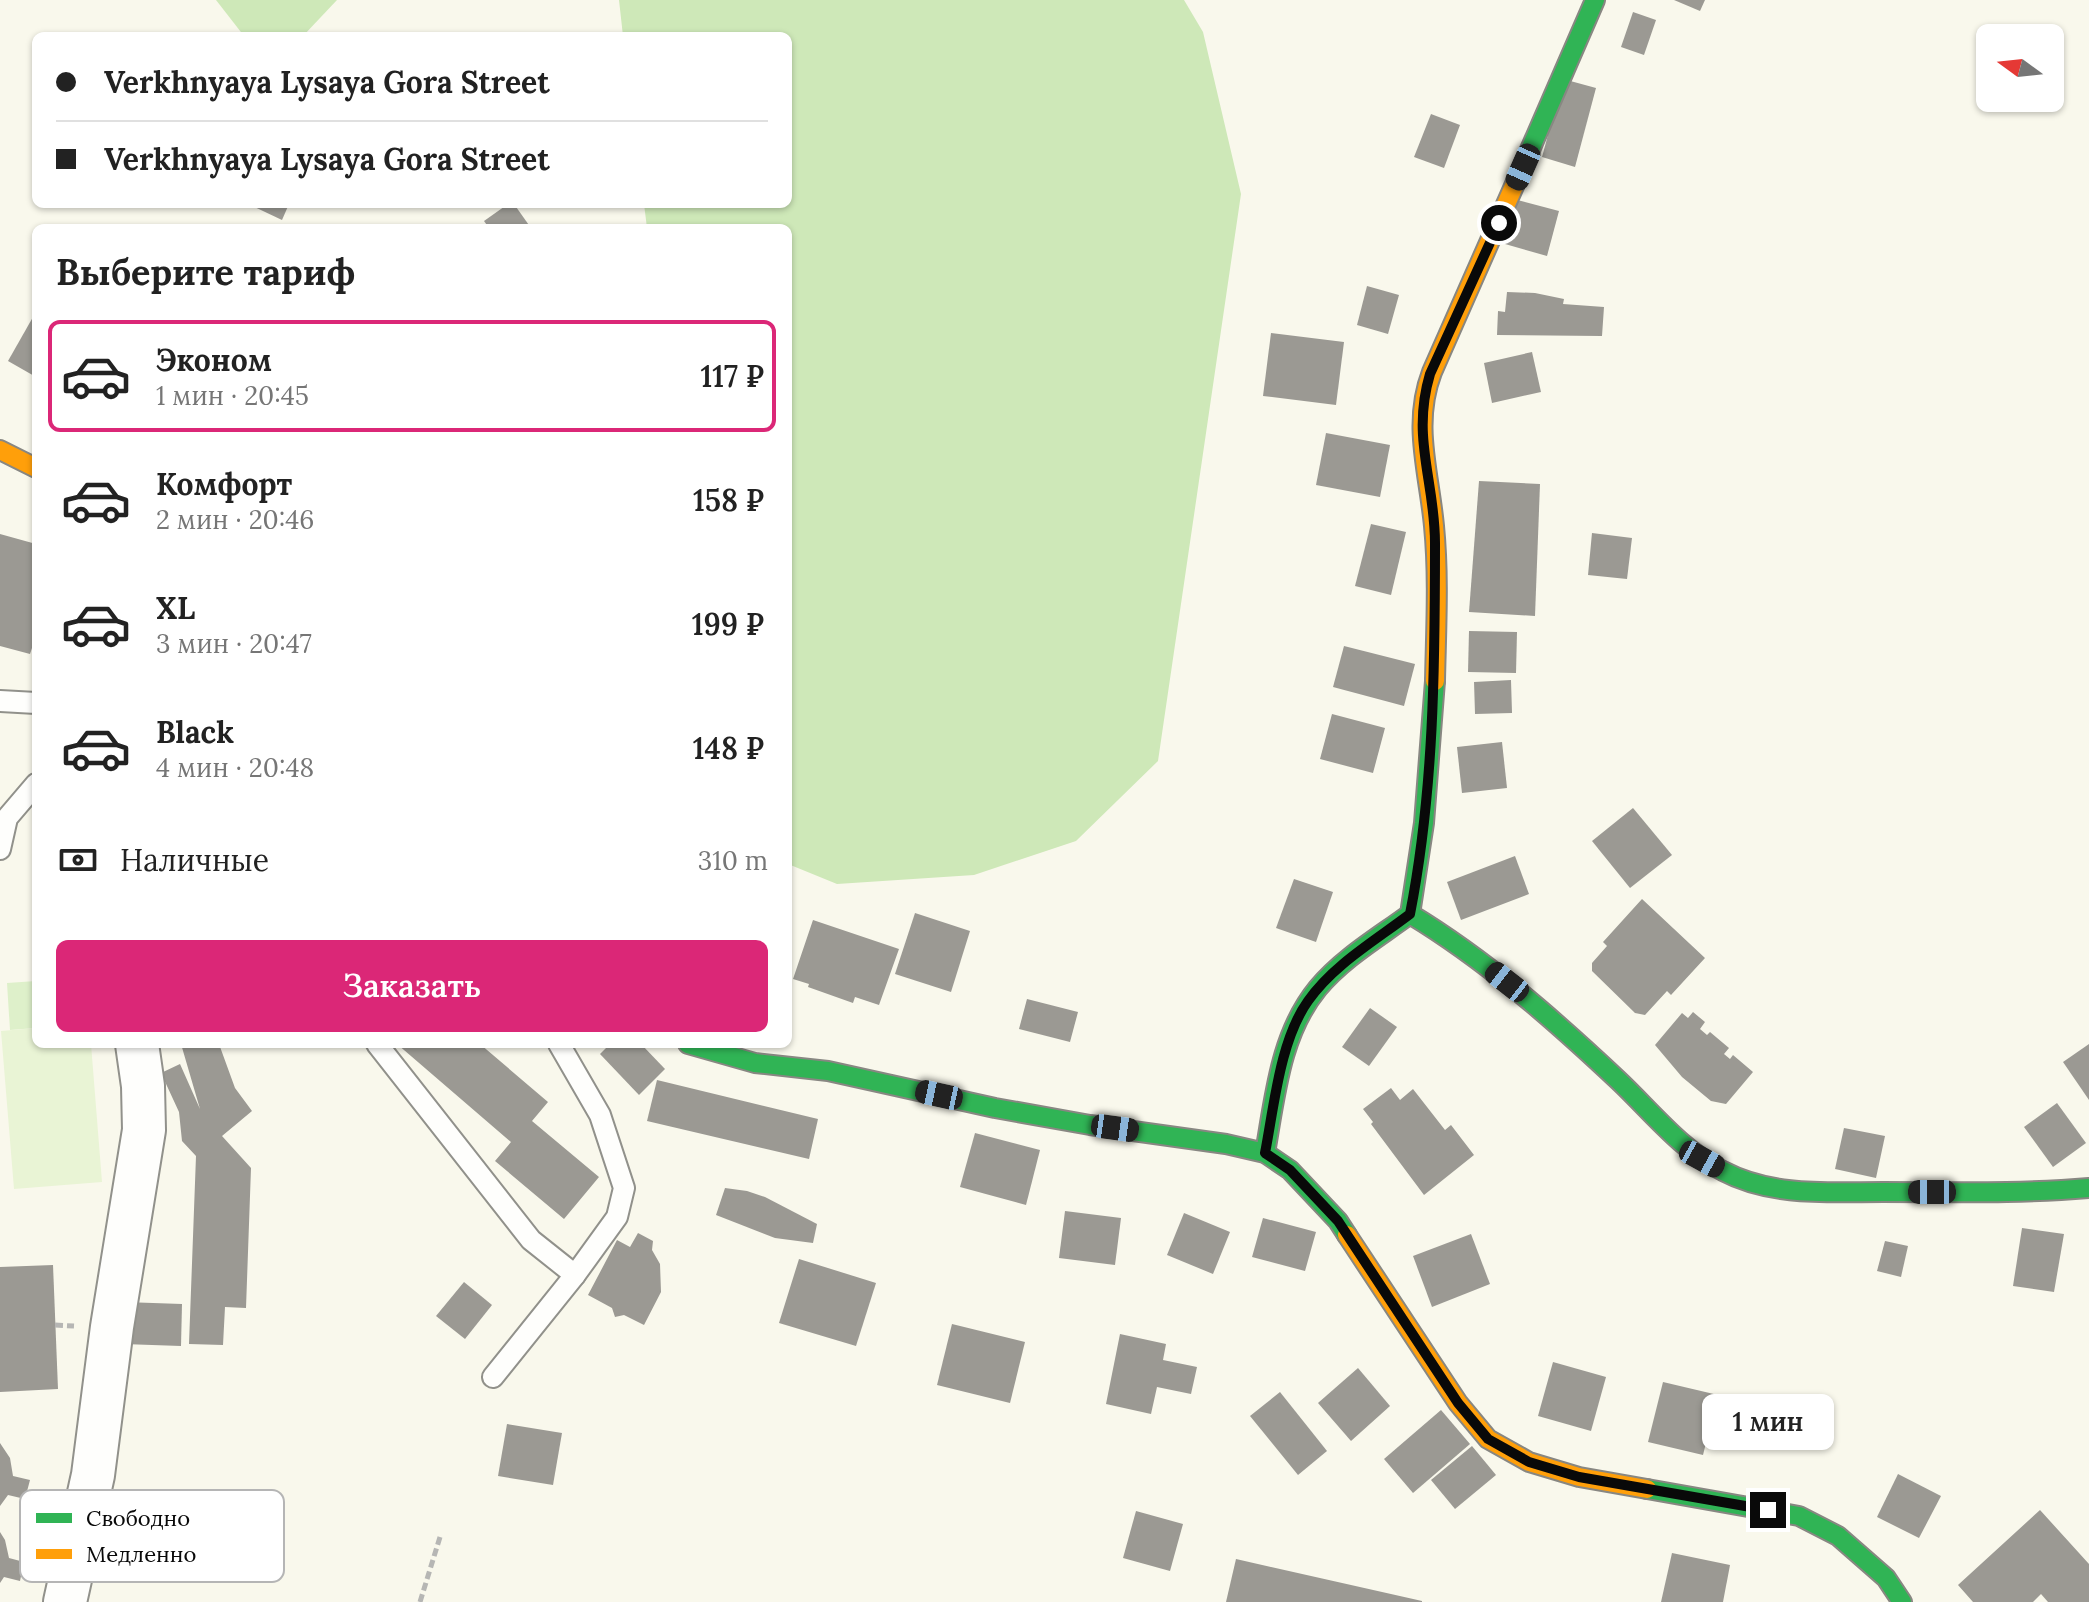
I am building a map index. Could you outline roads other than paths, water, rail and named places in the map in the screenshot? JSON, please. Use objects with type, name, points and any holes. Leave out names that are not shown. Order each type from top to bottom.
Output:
[{"type":"street","points":[[1265,1153],[1292,1031],[1307,1001],[1330,975],[1410,914],[1423,852],[1433,692],[1435,538],[1422,446],[1423,398],[1430,374],[1595,0]]},
{"type":"street","points":[[0,450],[32,466]]},
{"type":"street","points":[[1410,914],[1438,930],[1530,1000],[1702,1159],[1739,1179],[1782,1189],[1838,1192],[2027,1193],[2089,1188]]},
{"type":"street","points":[[90,1490],[144,1130],[143,1086],[138,1048]]},
{"type":"street","points":[[702,1048],[755,1063],[828,1071],[995,1108],[1226,1144],[1265,1153],[1290,1170],[1338,1221],[1458,1403],[1488,1439],[1529,1462],[1579,1477],[1799,1516],[1838,1536],[1886,1578],[1902,1602]]},
{"type":"street","points":[[65,1602],[69,1582]]},
{"type":"lane","points":[[0,701],[32,703]]},
{"type":"lane","points":[[0,849],[7,818],[32,789]]},
{"type":"lane","points":[[380,1048],[531,1240],[575,1275]]},
{"type":"lane","points":[[493,1377],[617,1217],[624,1188],[600,1115],[561,1048]]}]
